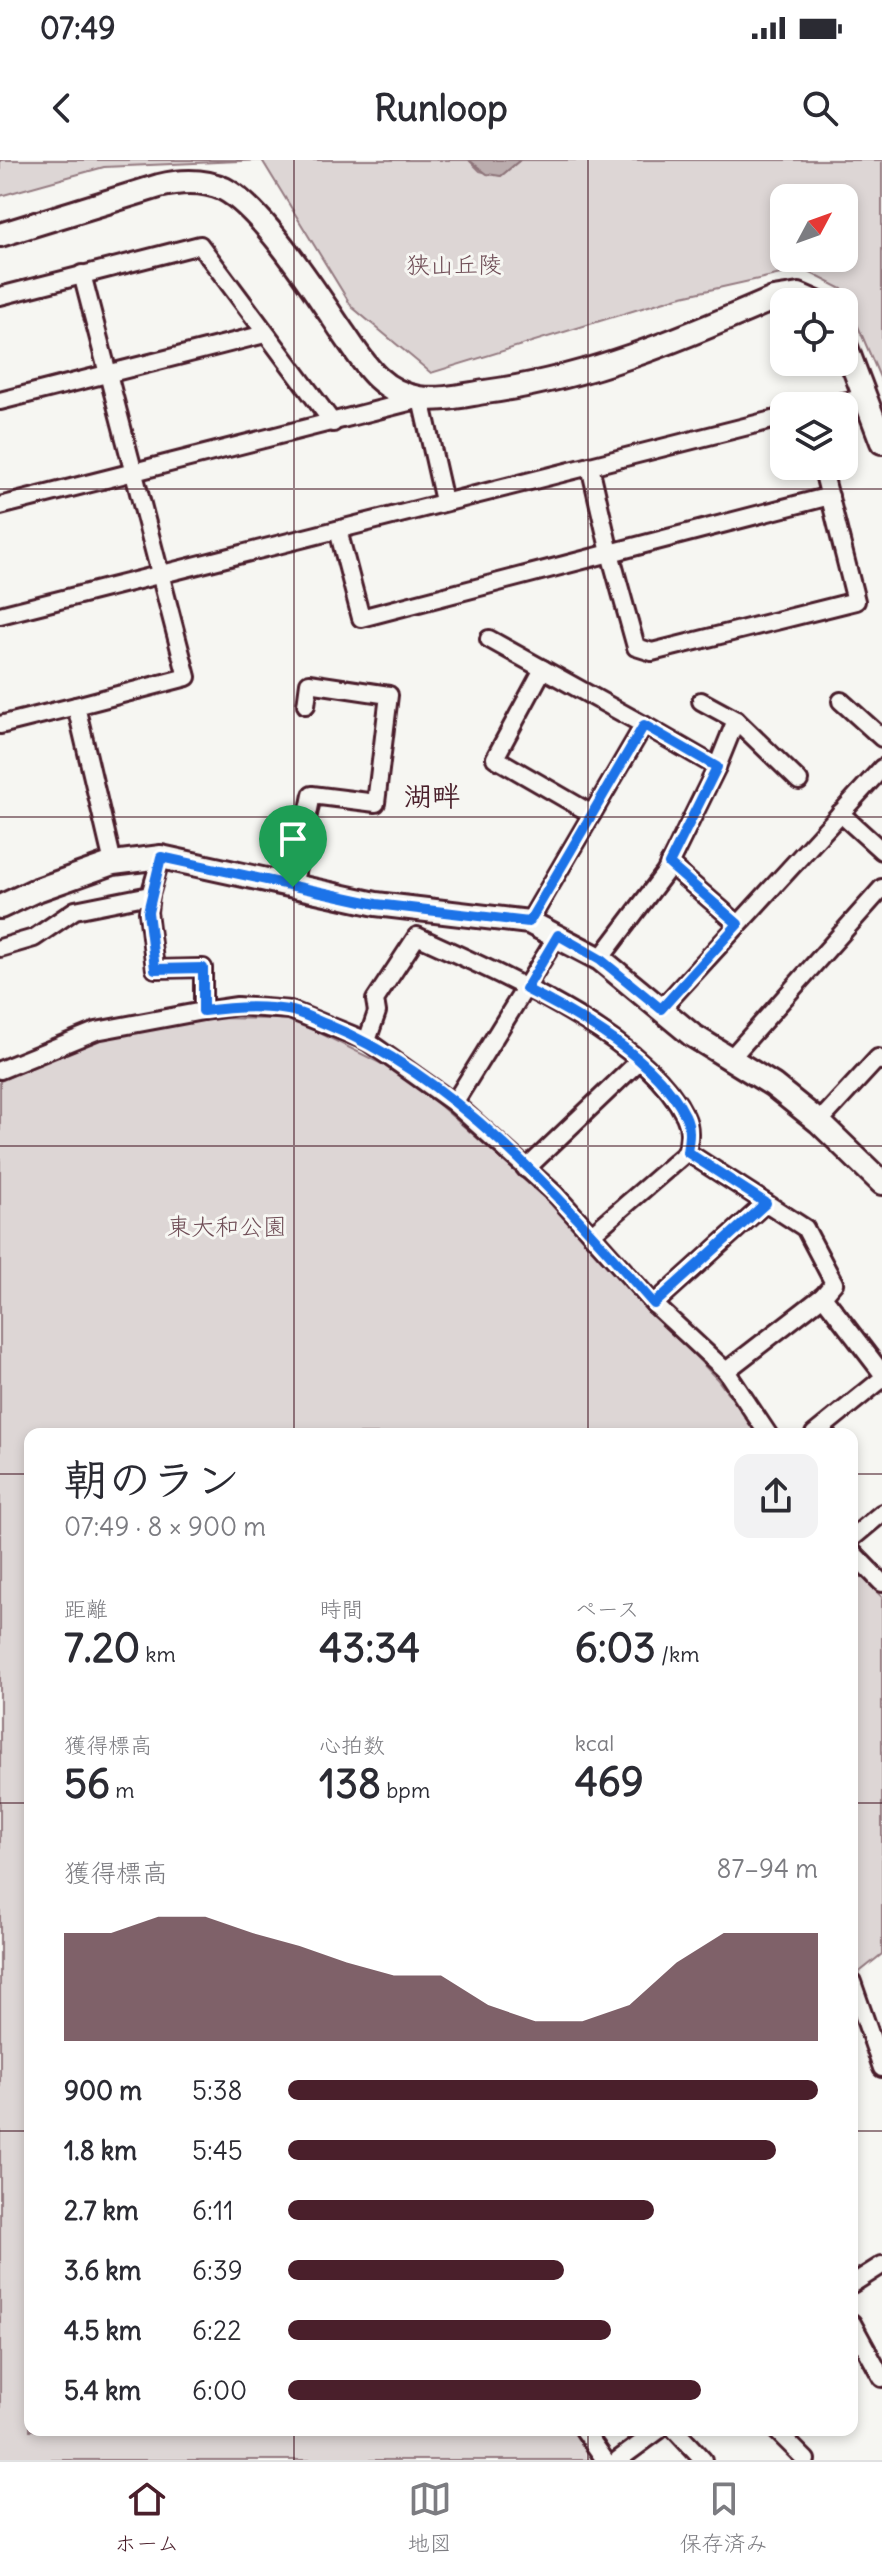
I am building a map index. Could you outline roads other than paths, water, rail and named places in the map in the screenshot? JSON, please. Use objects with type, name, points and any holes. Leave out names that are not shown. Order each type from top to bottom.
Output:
[{"type":"street","points":[[0,235],[171,183],[195,183],[226,190],[242,201],[287,255],[368,370],[391,388],[421,399]]},
{"type":"street","points":[[0,296],[200,245],[333,423]]},
{"type":"street","points":[[0,725],[187,677],[131,473],[82,274]]},
{"type":"street","points":[[0,506],[421,399],[562,380],[614,364],[770,301]]},
{"type":"street","points":[[0,401],[265,334]]},
{"type":"street","points":[[857,376],[882,442]]},
{"type":"street","points":[[858,399],[865,397]]},
{"type":"street","points":[[421,399],[444,501]]},
{"type":"street","points":[[0,615],[770,421]]},
{"type":"street","points":[[590,466],[636,647],[652,652],[856,601],[826,480]]},
{"type":"street","points":[[338,530],[361,618],[830,496]]},
{"type":"street","points":[[489,639],[717,767]]},
{"type":"street","points":[[543,669],[495,758],[592,814]]},
{"type":"street","points":[[293,887],[312,795],[376,803],[389,695],[309,683],[306,705]]},
{"type":"street","points":[[701,701],[736,720],[799,781]]},
{"type":"street","points":[[841,701],[882,738]]},
{"type":"street","points":[[76,706],[113,863]]},
{"type":"street","points":[[600,959],[669,864],[717,767],[736,720]]},
{"type":"street","points":[[529,922],[644,725]]},
{"type":"street","points":[[661,1009],[882,768]]},
{"type":"street","points":[[840,813],[882,851]]},
{"type":"street","points":[[161,857],[148,912],[155,969],[203,968],[203,1011]]},
{"type":"street","points":[[0,907],[34,891],[113,863],[161,857],[376,904],[529,922],[600,959],[692,1035],[773,1085],[819,1122],[882,1183]]},
{"type":"street","points":[[669,864],[738,924]]},
{"type":"street","points":[[731,1058],[882,888]]},
{"type":"street","points":[[1,943],[34,938],[75,910],[150,895]]},
{"type":"street","points":[[454,1103],[558,935]]},
{"type":"street","points":[[367,1041],[377,1012],[375,1000],[417,936],[526,989],[605,1033],[638,1062],[685,1115],[690,1132],[687,1152],[592,1234]]},
{"type":"street","points":[[0,1070],[96,1031],[237,1006],[290,1010],[367,1041],[454,1103],[526,1169],[592,1234],[654,1304],[726,1371],[764,1428]]},
{"type":"street","points":[[819,1122],[878,1058],[882,1061]]},
{"type":"street","points":[[526,1169],[638,1062]]},
{"type":"street","points":[[687,1152],[805,1228],[822,1254],[834,1283],[823,1296],[726,1371]]},
{"type":"street","points":[[654,1304],[766,1203]]},
{"type":"street","points":[[823,1296],[882,1373]]},
{"type":"street","points":[[821,1428],[882,1379]]},
{"type":"street","points":[[858,1533],[882,1513]]},
{"type":"street","points":[[858,1558],[882,1583]]},
{"type":"street","points":[[858,1994],[877,2031],[882,2068]]},
{"type":"street","points":[[858,2280],[882,2265]]},
{"type":"street","points":[[858,2334],[882,2378]]},
{"type":"street","points":[[588,2436],[605,2460]]},
{"type":"street","points":[[618,2460],[651,2436]]},
{"type":"street","points":[[681,2436],[703,2460]]},
{"type":"street","points":[[782,2436],[806,2460]]},
{"type":"district","name":"湖畔","points":[[432,796]]},
{"type":"park label","name":"狭山丘陵","points":[[454,265]]},
{"type":"park label","name":"東大和公園","points":[[227,1227]]}]
